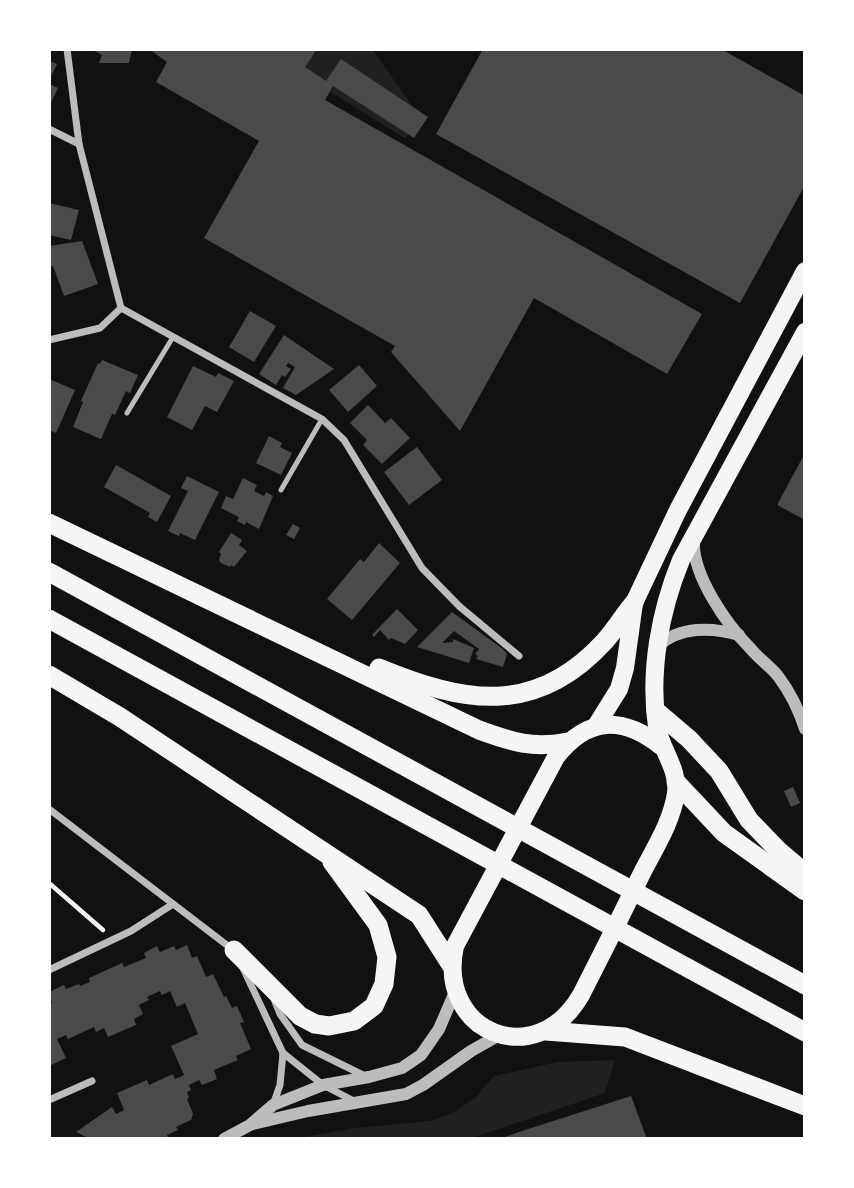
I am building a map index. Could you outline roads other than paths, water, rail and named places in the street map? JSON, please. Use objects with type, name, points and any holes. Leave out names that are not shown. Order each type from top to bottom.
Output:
[{"type":"highway","points":[[49,523],[479,730],[532,746],[562,749]]},
{"type":"highway","points":[[49,572],[805,985]]},
{"type":"highway","points":[[317,652],[363,662],[449,693],[487,698],[507,696],[538,687],[579,665],[605,641],[634,604]]},
{"type":"highway","points":[[49,620],[805,1032]]},
{"type":"highway","points":[[49,675],[120,716],[419,915],[451,965]]},
{"type":"highway","points":[[656,711],[689,739],[719,771],[749,820],[805,873]]},
{"type":"highway","points":[[677,782],[724,833],[805,891]]},
{"type":"highway","points":[[234,950],[300,1016],[315,1024],[330,1026],[354,1021],[374,1006],[384,984],[387,957],[378,925],[323,850]]},
{"type":"highway","points":[[546,1031],[625,1037],[805,1105]]},
{"type":"main road","points":[[596,726],[619,689],[628,651],[634,604],[678,510],[805,271]]},
{"type":"main road","points":[[662,747],[631,727],[614,724],[596,726],[581,732],[562,749],[455,946],[451,965],[455,992],[473,1019],[501,1034],[524,1037],[546,1031],[568,1016],[671,817],[677,782],[662,747],[656,711],[658,646],[663,611],[681,560],[805,332]]},
{"type":"street","points":[[67,49],[79,144],[121,308],[322,419],[344,440],[422,568],[459,606],[519,656]]},
{"type":"street","points":[[49,129],[79,144]]},
{"type":"street","points":[[49,340],[100,328],[121,308]]},
{"type":"street","points":[[694,536],[693,551],[699,572],[739,636],[787,689],[805,729]]},
{"type":"street","points":[[658,646],[672,636],[690,631],[725,631],[739,636]]},
{"type":"street","points":[[49,809],[234,950],[283,1052],[323,1085],[359,1103]]},
{"type":"street","points":[[49,970],[131,932],[173,904]]},
{"type":"street","points":[[268,986],[280,1014],[302,1045],[369,1077]]},
{"type":"street","points":[[224,1139],[250,1125],[273,1105],[323,1085],[402,1068],[421,1055],[439,1029],[455,992]]},
{"type":"street","points":[[250,1125],[308,1111],[406,1094],[501,1034]]},
{"type":"street","points":[[273,1105],[283,1068],[283,1052]]},
{"type":"street","points":[[49,1100],[92,1081]]},
{"type":"lane","points":[[127,413],[173,337]]},
{"type":"lane","points":[[281,490],[322,419]]}]
